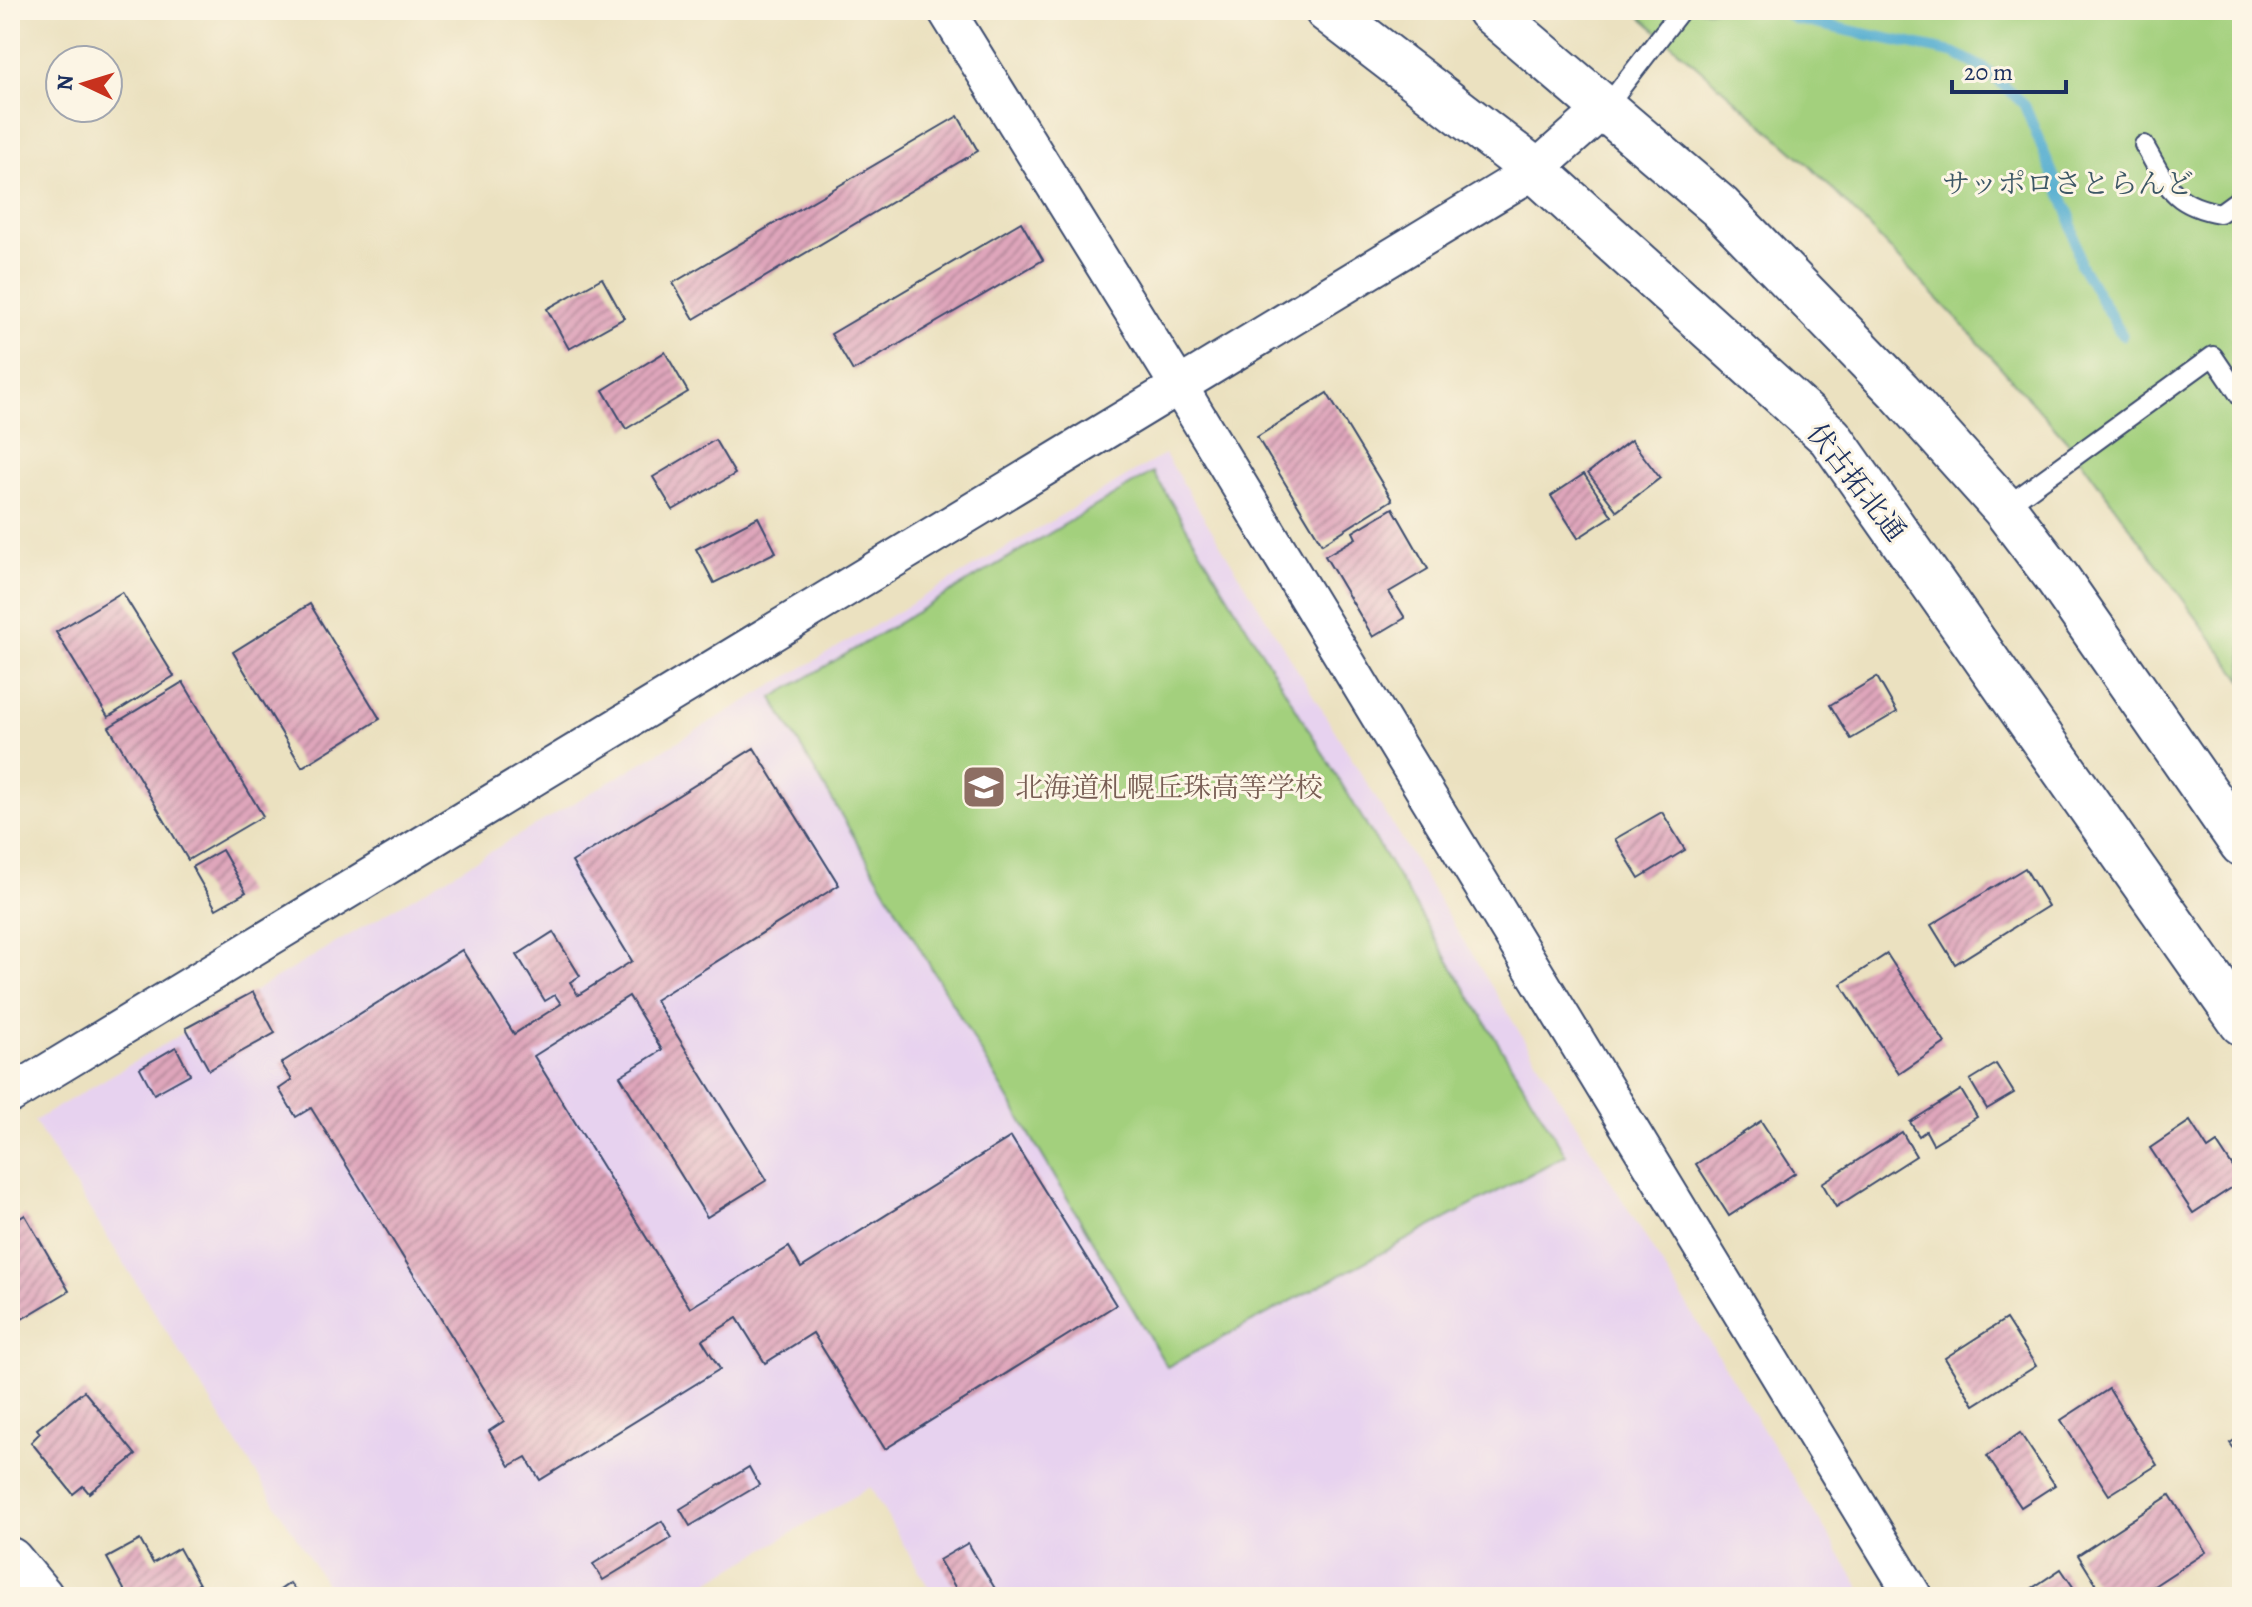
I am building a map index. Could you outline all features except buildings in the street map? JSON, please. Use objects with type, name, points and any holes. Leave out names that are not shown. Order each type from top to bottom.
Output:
[{"type":"main road","name":"伏古拓北通","points":[[1327,10],[1535,170],[1830,437],[2242,1023]]},
{"type":"main road","points":[[1489,10],[1720,207],[1899,391],[2004,508],[2058,579],[2242,844]]},
{"type":"main road","points":[[10,1560],[41,1597]]},
{"type":"street","points":[[946,10],[1180,388],[1914,1597]]},
{"type":"street","points":[[10,1095],[1535,170],[1606,107]]},
{"type":"lane","points":[[1606,107],[1681,10]]},
{"type":"lane","points":[[2144,145],[2171,192],[2193,209],[2220,213],[2242,197]]},
{"type":"lane","points":[[2004,508],[2213,356],[2242,399]]},
{"type":"shaded area","name":"北海道札幌丘珠高等学校","points":[[1165,454],[1866,1597],[934,1597],[870,1487],[683,1597],[334,1597],[34,1121]]},
{"type":"green space","name":"サッポロさとらんど","points":[[1633,10],[2242,10],[2242,680],[2067,441],[1961,323],[1810,166]]},
{"type":"green space","points":[[1153,472],[1566,1155],[1167,1367],[772,698]]},
{"type":"waterway","points":[[1783,10],[1795,19],[1954,53],[1985,69],[2024,104],[2070,216],[2080,264],[2122,335]]},
{"type":"place","name":"北海道札幌丘珠高等学校","points":[[984,787]]}]
